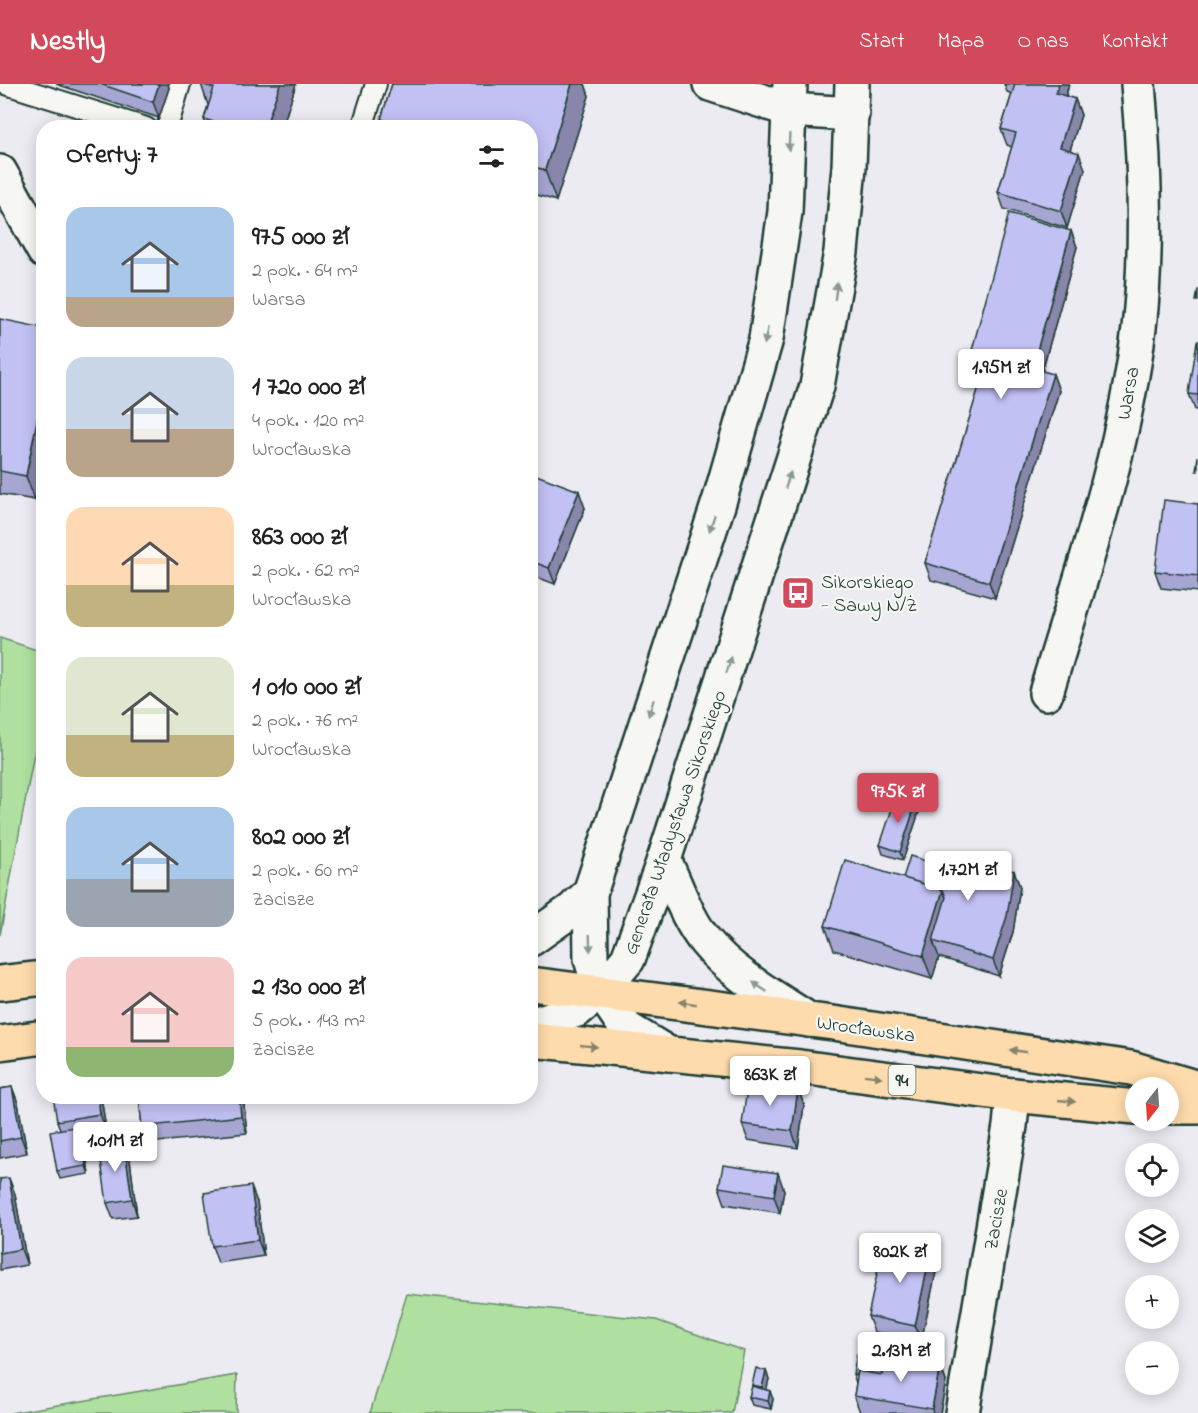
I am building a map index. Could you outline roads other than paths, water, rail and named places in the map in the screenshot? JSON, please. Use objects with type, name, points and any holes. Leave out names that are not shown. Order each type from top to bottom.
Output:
[{"type":"main road","points":[[0,983],[36,979]]},
{"type":"main road","name":"Wrocławska","points":[[538,985],[601,991],[809,1020],[1131,1068],[1198,1088]]},
{"type":"main road","points":[[0,1043],[36,1038]]},
{"type":"main road","name":"94","points":[[538,1041],[822,1070],[1013,1095],[1125,1106]]},
{"type":"main road","points":[[1179,1107],[1198,1107]]},
{"type":"street","points":[[710,84],[790,97],[852,99]]},
{"type":"street","name":"Warsa","points":[[1046,693],[1116,454],[1139,329],[1145,243],[1138,84]]},
{"type":"street","name":"Generała Władysława Sikorskiego","points":[[601,991],[591,959],[590,893],[711,524],[766,339],[785,212],[790,97]]},
{"type":"street","name":"Generała Władysława Sikorskiego","points":[[601,991],[628,959],[664,860],[817,386],[841,252],[852,99]]},
{"type":"street","points":[[0,172],[36,237]]},
{"type":"street","points":[[664,860],[696,927],[706,942],[738,972],[809,1020]]},
{"type":"street","points":[[538,934],[572,910],[590,893]]},
{"type":"street","points":[[538,1023],[576,1010],[601,991],[626,1028],[669,1054]]},
{"type":"street","name":"Zacisze","points":[[962,1413],[1009,1138],[1013,1095]]},
{"type":"lane","points":[[6,84],[121,120]]},
{"type":"lane","points":[[169,120],[180,84]]},
{"type":"lane","points":[[365,120],[376,84]]},
{"type":"place","name":"Sikorskiego - Sawy N/Ż","points":[[798,593]]}]
